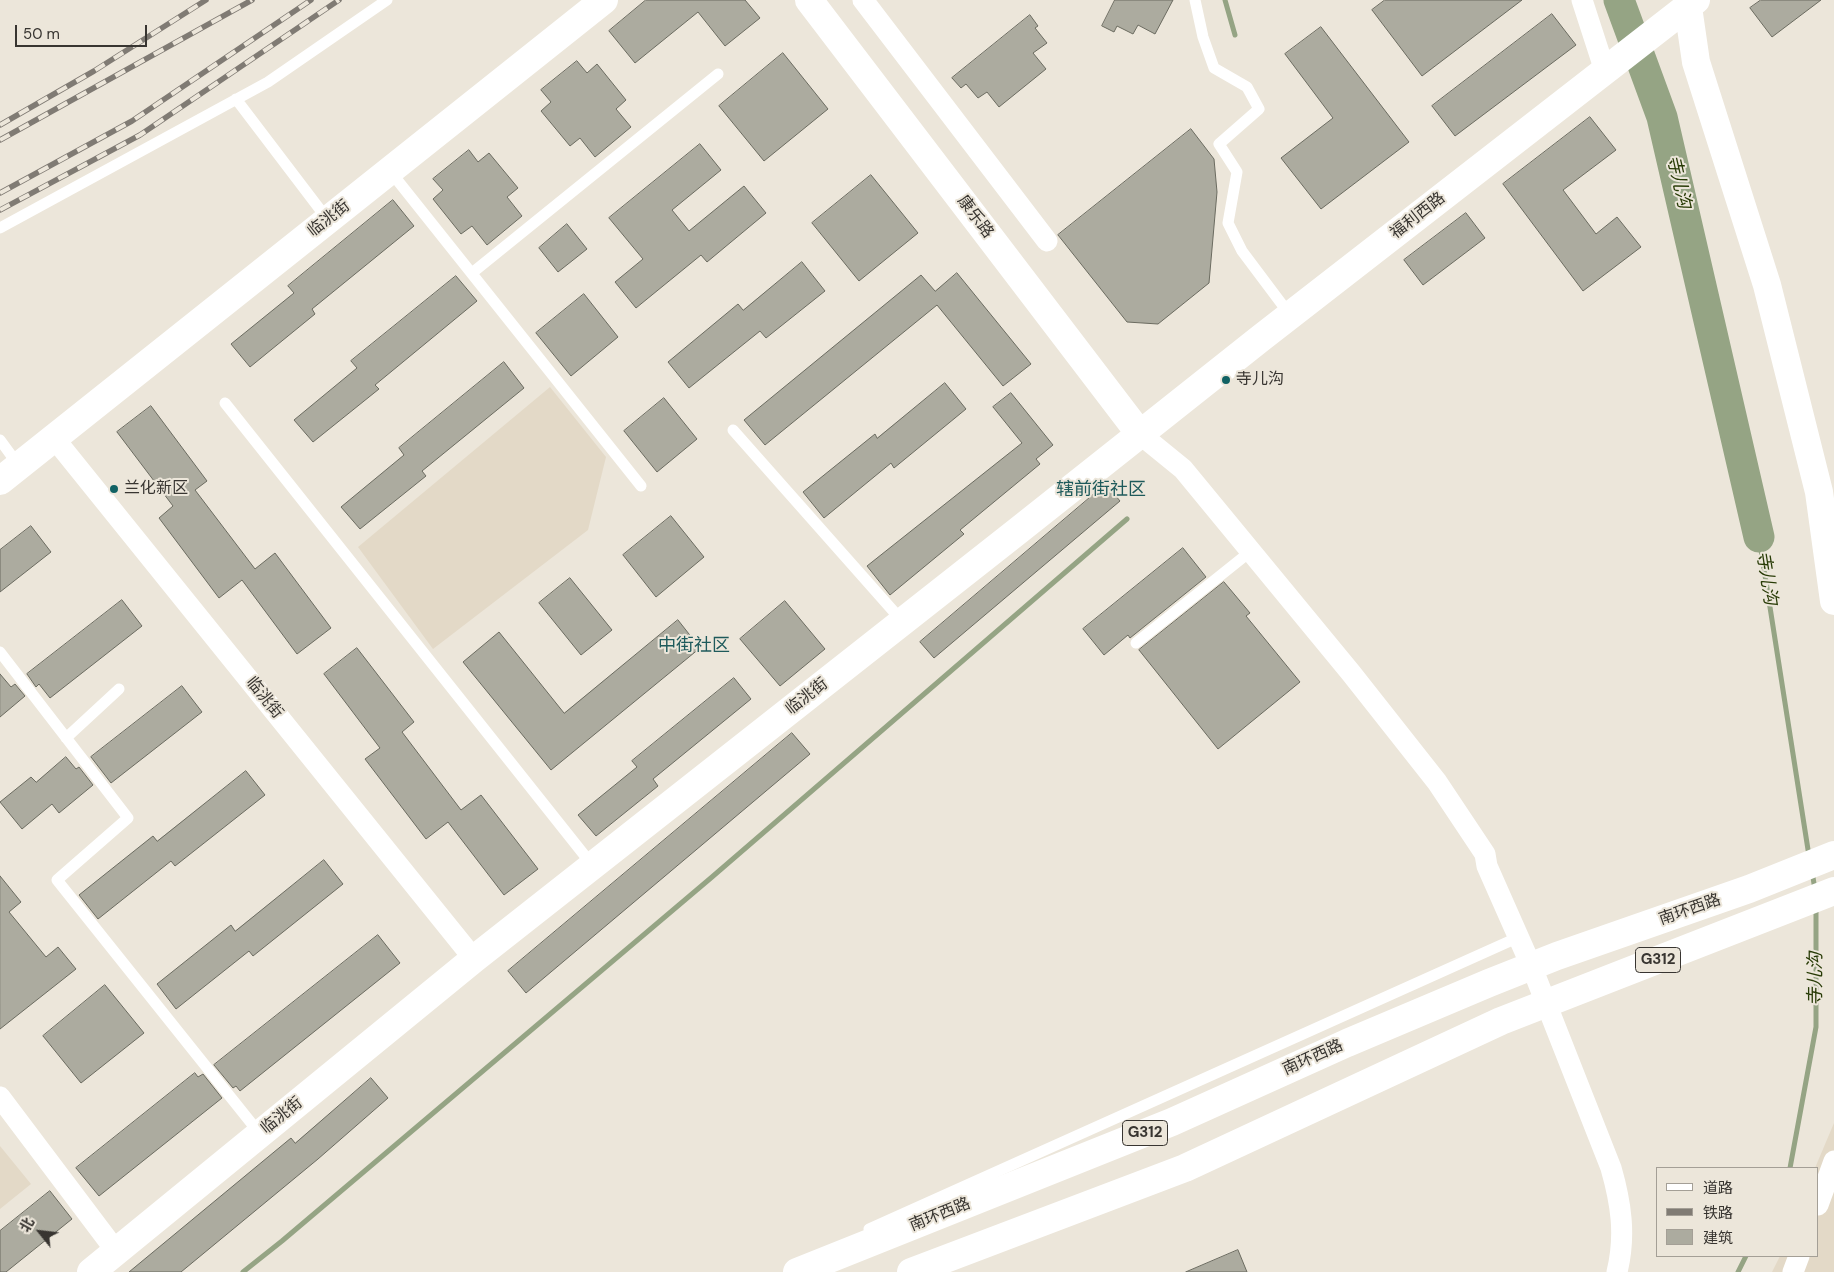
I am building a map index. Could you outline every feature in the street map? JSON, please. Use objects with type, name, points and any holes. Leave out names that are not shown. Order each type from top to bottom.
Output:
[{"type":"main road","name":"临洮街","points":[[9,474],[604,0]]},
{"type":"main road","name":"康乐路","points":[[809,0],[1140,434]]},
{"type":"main road","name":"福利西路","points":[[1140,434],[1688,5]]},
{"type":"main road","points":[[1688,5],[1696,62],[1767,285],[1812,463],[1819,492],[1834,601]]},
{"type":"main road","name":"临洮街","points":[[91,1272],[474,959],[1140,434]]},
{"type":"main road","name":"南环西路","points":[[799,1271],[1172,1122],[1347,1043],[1489,983],[1557,956],[1749,889],[1834,855]]},
{"type":"main road","name":"G312","points":[[911,1272],[1185,1168],[1501,1022],[1834,891]]},
{"type":"street","points":[[863,0],[1046,240]]},
{"type":"street","points":[[1582,0],[1610,67]]},
{"type":"street","points":[[1140,434],[1183,469],[1251,551],[1437,782],[1485,854],[1487,866],[1519,937],[1611,1168],[1619,1197],[1623,1233],[1617,1272]]},
{"type":"street","name":"临洮街","points":[[54,438],[474,959]]},
{"type":"street","points":[[0,1097],[116,1251]]},
{"type":"street","points":[[1819,1202],[1834,1161]]},
{"type":"street","points":[[1793,1272],[1799,1257]]},
{"type":"lane","points":[[0,228],[268,82],[387,0]]},
{"type":"lane","points":[[1194,0],[1202,37],[1214,68],[1247,87],[1259,109],[1219,144],[1237,172],[1228,223],[1242,251],[1290,315]]},
{"type":"lane","points":[[472,273],[718,74]]},
{"type":"lane","points":[[236,100],[328,220]]},
{"type":"lane","points":[[390,170],[640,486]]},
{"type":"lane","points":[[225,403],[592,866]]},
{"type":"lane","points":[[733,430],[903,622]]},
{"type":"lane","points":[[0,440],[9,474]]},
{"type":"lane","points":[[1136,643],[1251,551]]},
{"type":"lane","points":[[0,652],[128,818],[57,880],[260,1134]]},
{"type":"lane","points":[[66,738],[119,689]]},
{"type":"lane","points":[[799,1271],[866,1230],[1519,937]]},
{"type":"shaded area","points":[[550,387],[606,457],[588,530],[433,649],[358,547]]},
{"type":"shaded area","points":[[1834,1123],[1834,1272],[1772,1272],[1780,1257],[1819,1257],[1819,1167],[1815,1167]]},
{"type":"shaded area","points":[[0,1146],[31,1184],[0,1209]]},
{"type":"building","points":[[646,0],[745,0],[760,18],[725,46],[698,12],[635,63],[609,31]]},
{"type":"building","points":[[1115,0],[1173,0],[1155,34],[1138,25],[1133,34],[1117,26],[1114,32],[1102,26]]},
{"type":"building","points":[[1385,0],[1522,0],[1422,76],[1372,10]]},
{"type":"building","points":[[1761,0],[1821,0],[1772,37],[1750,8]]},
{"type":"building","points":[[1552,14],[1576,45],[1455,136],[1432,106]]},
{"type":"building","points":[[1030,15],[1038,26],[1035,28],[1047,43],[1033,53],[1046,69],[999,107],[987,92],[978,98],[966,84],[961,88],[952,78]]},
{"type":"building","points":[[1321,27],[1409,142],[1321,209],[1281,158],[1333,118],[1285,54]]},
{"type":"building","points":[[783,53],[828,109],[764,161],[719,106]]},
{"type":"building","points":[[577,61],[587,73],[597,64],[626,100],[616,109],[631,127],[595,157],[580,138],[570,146],[541,111],[551,102],[541,90]]},
{"type":"building","points":[[1590,117],[1616,150],[1563,190],[1596,234],[1617,217],[1641,247],[1583,291],[1503,184]]},
{"type":"building","points":[[1191,129],[1214,159],[1217,192],[1209,283],[1158,324],[1127,322],[1058,235]]},
{"type":"building","points":[[700,144],[721,170],[672,210],[689,231],[744,186],[766,213],[707,262],[701,255],[636,308],[615,282],[643,259],[609,218]]},
{"type":"building","points":[[469,150],[478,162],[489,153],[518,188],[507,197],[522,216],[487,245],[472,226],[461,234],[433,199],[443,190],[433,179]]},
{"type":"building","points":[[871,175],[918,233],[859,281],[812,223]]},
{"type":"building","points":[[393,200],[414,226],[312,309],[315,314],[250,367],[231,344],[294,293],[288,286]]},
{"type":"building","points":[[1466,213],[1485,238],[1423,285],[1404,260]]},
{"type":"building","points":[[567,224],[587,249],[558,272],[539,248]]},
{"type":"building","points":[[802,262],[825,291],[766,338],[760,331],[689,388],[668,362],[738,304],[743,310]]},
{"type":"building","points":[[957,273],[1031,364],[1003,386],[937,305],[765,445],[744,420],[921,275],[935,291]]},
{"type":"building","points":[[456,276],[477,301],[375,385],[379,389],[313,442],[294,420],[357,368],[351,361]]},
{"type":"building","points":[[584,294],[618,337],[571,376],[536,333]]},
{"type":"building","points":[[504,362],[524,388],[422,471],[426,476],[360,529],[341,507],[404,455],[399,448]]},
{"type":"building","points":[[945,383],[966,409],[894,468],[891,463],[824,518],[803,492],[875,434],[877,438]]},
{"type":"building","points":[[1011,393],[1053,445],[1036,459],[1040,464],[960,530],[964,534],[890,595],[867,566],[1022,443],[993,407]]},
{"type":"building","points":[[664,398],[697,439],[657,472],[624,431]]},
{"type":"building","points":[[151,406],[207,481],[195,490],[255,569],[275,553],[331,628],[297,654],[242,580],[219,598],[159,518],[173,506],[117,432]]},
{"type":"building","points":[[1106,484],[1120,501],[934,658],[920,642]]},
{"type":"building","points":[[671,516],[704,557],[656,597],[623,555]]},
{"type":"building","points":[[31,526],[51,552],[0,592],[0,550]]},
{"type":"building","points":[[1183,548],[1206,577],[1130,638],[1128,635],[1104,655],[1083,629]]},
{"type":"building","points":[[570,578],[612,630],[581,655],[539,603]]},
{"type":"building","points":[[1224,582],[1250,613],[1246,616],[1300,682],[1218,749],[1139,650]]},
{"type":"building","points":[[122,600],[142,626],[50,698],[39,684],[36,687],[27,674]]},
{"type":"building","points":[[785,601],[825,649],[780,686],[740,639]]},
{"type":"building","points":[[678,620],[700,648],[551,770],[463,662],[499,632],[564,713]]},
{"type":"building","points":[[357,648],[414,722],[402,732],[461,810],[481,795],[538,869],[504,895],[448,822],[426,839],[365,759],[380,748],[324,674]]},
{"type":"building","points":[[0,674],[11,687],[15,684],[25,696],[0,717]]},
{"type":"building","points":[[734,678],[751,699],[653,779],[658,786],[596,836],[578,815],[637,767],[632,761]]},
{"type":"building","points":[[182,686],[202,712],[111,783],[91,757]]},
{"type":"building","points":[[792,733],[810,754],[526,993],[508,971]]},
{"type":"building","points":[[66,757],[76,769],[79,767],[93,785],[59,813],[52,804],[22,829],[0,802],[31,777],[36,782]]},
{"type":"building","points":[[246,771],[265,795],[175,866],[171,861],[98,919],[79,895],[153,836],[157,841]]},
{"type":"building","points":[[324,860],[343,884],[253,956],[249,951],[176,1009],[157,984],[231,925],[235,931]]},
{"type":"building","points":[[0,876],[21,902],[9,912],[46,957],[58,947],[76,969],[0,1029]]},
{"type":"building","points":[[378,935],[400,963],[240,1091],[236,1086],[233,1088],[214,1065]]},
{"type":"building","points":[[105,985],[144,1033],[81,1083],[43,1036]]},
{"type":"building","points":[[195,1073],[198,1077],[203,1074],[222,1098],[99,1196],[76,1168]]},
{"type":"building","points":[[371,1078],[388,1098],[318,1159],[181,1272],[129,1272],[291,1138],[295,1143]]},
{"type":"building","points":[[50,1191],[72,1219],[6,1272],[0,1272],[0,1231]]},
{"type":"building","points":[[1238,1250],[1247,1272],[1186,1272]]},
{"type":"waterway","points":[[1225,0],[1235,35]]},
{"type":"waterway","name":"寺儿沟","points":[[1619,0],[1662,117],[1759,537]]},
{"type":"waterway","points":[[243,1272],[712,877],[1127,519]]},
{"type":"waterway","name":"寺儿沟","points":[[1759,537],[1809,856]]},
{"type":"waterway","name":"寺儿沟","points":[[1812,871],[1815,890]]},
{"type":"waterway","name":"寺儿沟","points":[[1790,1167],[1816,1027],[1816,906]]},
{"type":"waterway","name":"寺儿沟","points":[[1738,1272],[1746,1257]]},
{"type":"railway","points":[[0,125],[94,71],[206,0]]},
{"type":"railway","points":[[0,140],[252,0]]},
{"type":"railway","points":[[0,193],[132,121],[311,0]]},
{"type":"railway","points":[[0,210],[140,135],[339,0]]},
{"type":"place","name":"寺儿沟","points":[[1226,380]]},
{"type":"place","name":"兰化新区","points":[[114,489]]},
{"type":"district","name":"辖前街社区","points":[[1101,490]]},
{"type":"district","name":"中街社区","points":[[694,646]]}]
